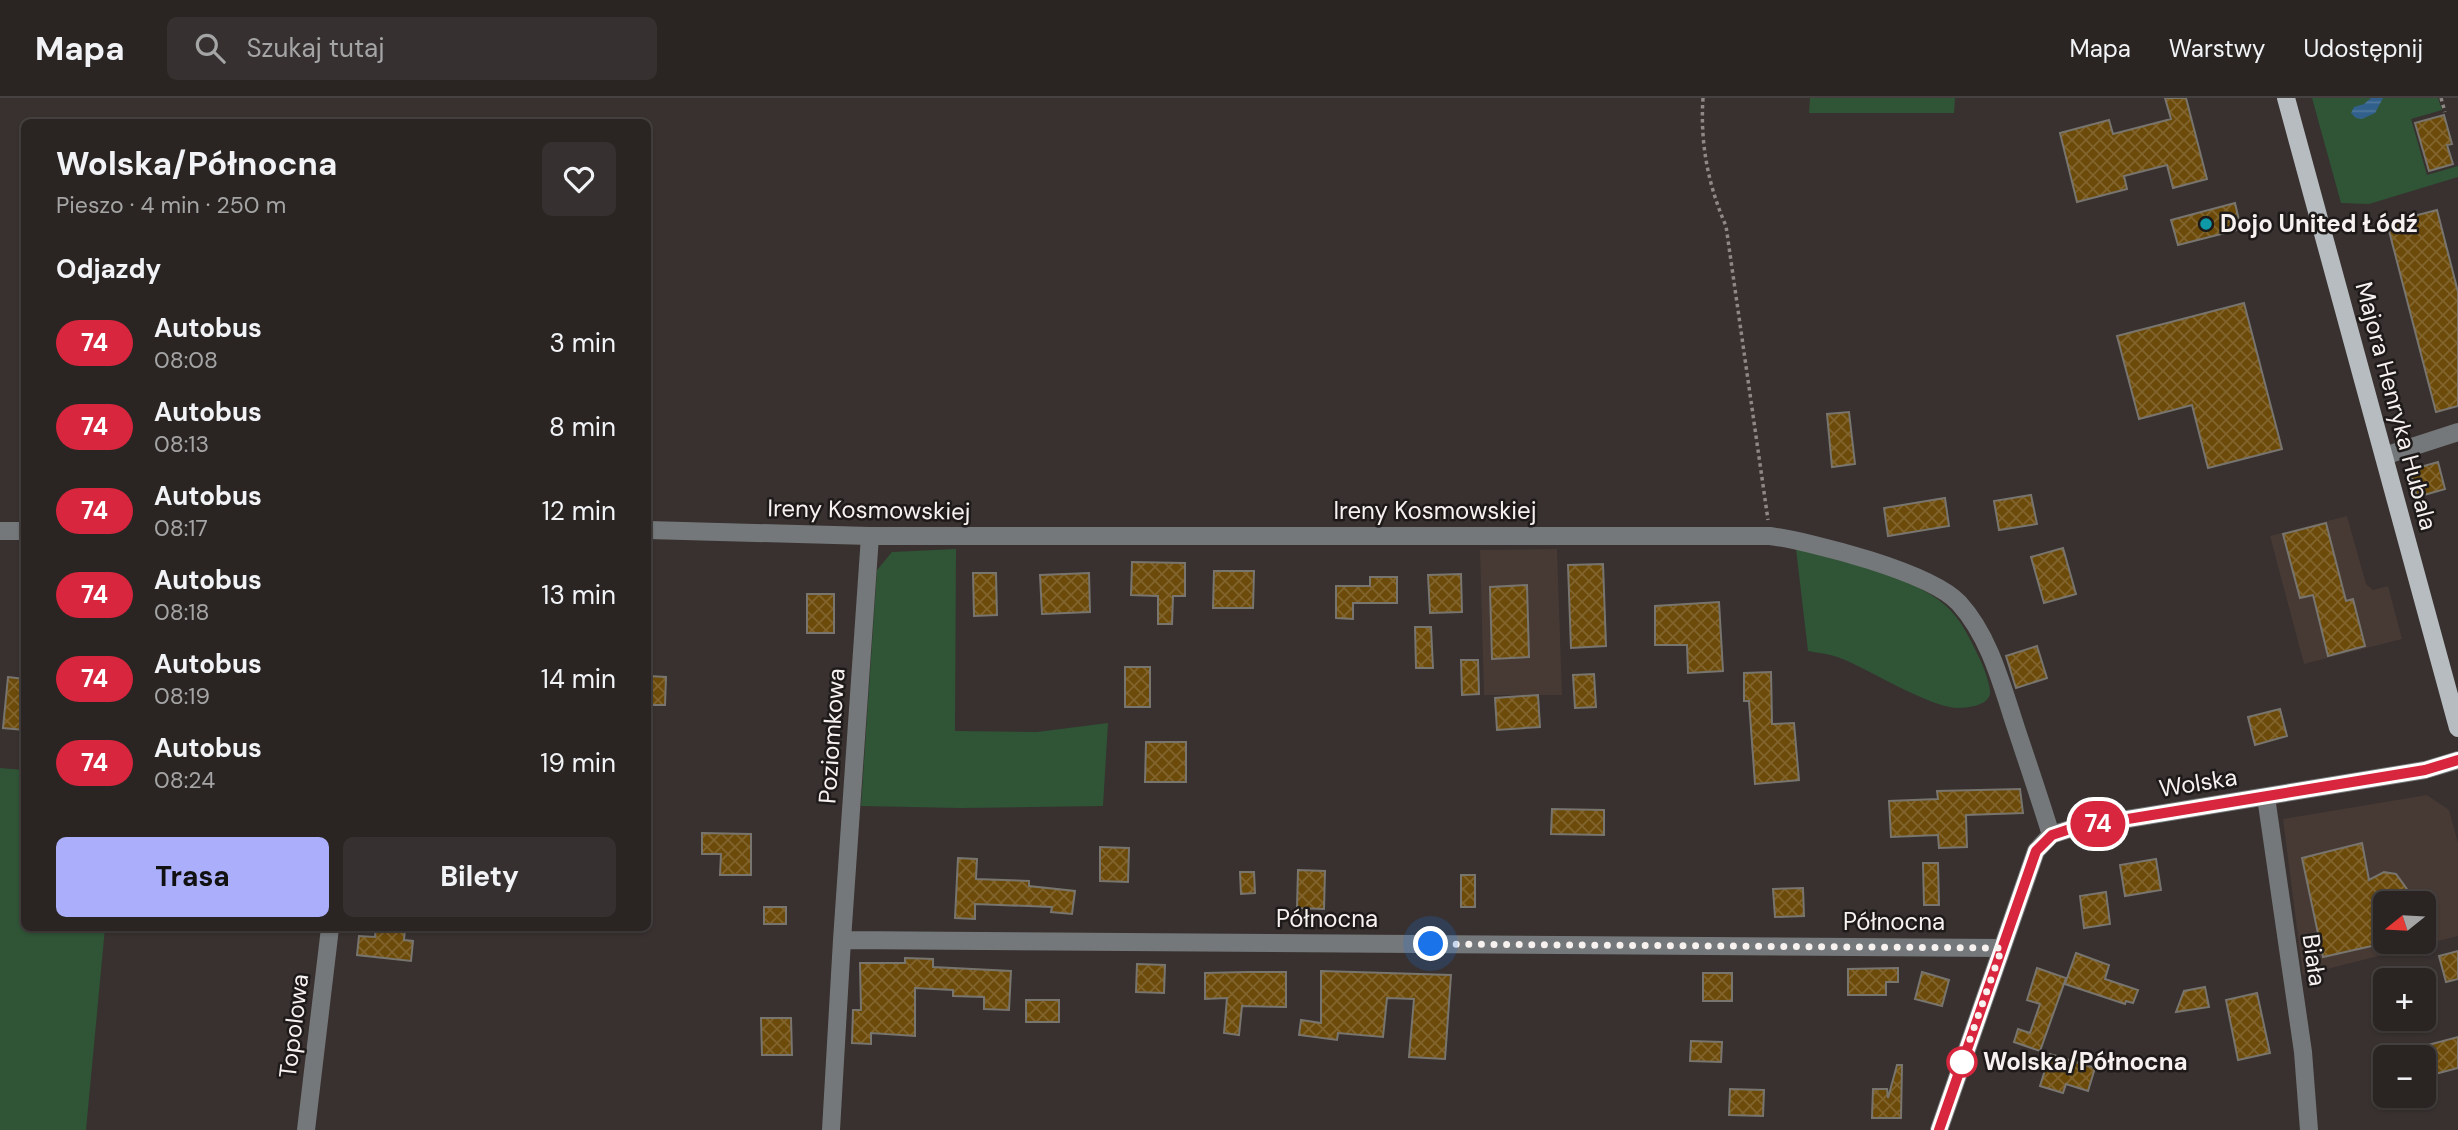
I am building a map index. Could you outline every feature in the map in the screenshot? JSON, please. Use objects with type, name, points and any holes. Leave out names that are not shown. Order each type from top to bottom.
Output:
[{"type":"main road","name":"Majora Henryka Hubala","points":[[2286,98],[2458,728]]},
{"type":"street","points":[[2384,456],[2458,432]]},
{"type":"street","name":"Ireny Kosmowskiej","points":[[651,530],[870,536],[1770,536],[1824,547],[1915,576],[1957,601],[1972,620],[1990,655],[2052,835]]},
{"type":"street","points":[[0,531],[21,531]]},
{"type":"street","name":"Poziomkowa","points":[[842,940],[870,536]]},
{"type":"street","name":"Wolska","points":[[2052,835],[2073,828],[2425,770],[2458,760]]},
{"type":"street","name":"Biała","points":[[2266,797],[2303,1052],[2309,1130]]},
{"type":"street","points":[[1939,1130],[2036,851],[2052,835]]},
{"type":"street","name":"Topolowa","points":[[306,1130],[330,931]]},
{"type":"street","points":[[831,1130],[842,940]]},
{"type":"street","name":"Północna","points":[[842,940],[2002,948]]},
{"type":"path","points":[[1703,98],[1705,157],[1712,194],[1726,226],[1770,536]]},
{"type":"path","points":[[2441,98],[2445,112]]},
{"type":"shaded area","points":[[2347,516],[2366,584],[2373,590],[2388,586],[2402,639],[2304,664],[2270,536]]},
{"type":"shaded area","points":[[1557,549],[1562,695],[1484,695],[1480,550]]},
{"type":"shaded area","points":[[2427,795],[2449,810],[2458,843],[2458,936],[2436,942],[2436,891],[2373,891],[2373,954],[2386,954],[2303,975],[2283,819]]},
{"type":"green space","points":[[1810,98],[1955,98],[1954,113],[1809,113]]},
{"type":"green space","points":[[2312,98],[2438,98],[2442,110],[2411,119],[2427,175],[2458,166],[2458,177],[2369,204],[2341,203]]},
{"type":"green space","points":[[956,549],[955,731],[1037,732],[1108,723],[1103,806],[861,806],[877,570],[892,552]]},
{"type":"green space","points":[[1796,549],[1895,577],[1931,594],[1945,605],[1962,625],[1980,658],[1990,690],[1988,699],[1979,705],[1968,707],[1946,706],[1916,695],[1840,658],[1808,651]]},
{"type":"green space","points":[[0,768],[21,770],[21,931],[105,931],[86,1130],[0,1130]]},
{"type":"water","points":[[2371,98],[2383,98],[2375,113],[2362,119],[2351,113],[2354,107]]},
{"type":"building","points":[[2165,98],[2186,98],[2207,179],[2173,188],[2167,165],[2124,176],[2127,189],[2077,202],[2060,133],[2109,120],[2113,134],[2171,119]]},
{"type":"building","points":[[2444,115],[2452,144],[2447,145],[2453,164],[2429,171],[2415,123]]},
{"type":"building","name":"Dojo United Łódź","points":[[2235,203],[2241,229],[2178,245],[2171,220]]},
{"type":"building","points":[[2437,210],[2458,292],[2458,406],[2436,412],[2387,223]]},
{"type":"building","points":[[2244,303],[2282,449],[2208,468],[2192,405],[2139,419],[2117,336]]},
{"type":"building","points":[[1849,412],[1855,464],[1832,467],[1827,414]]},
{"type":"building","points":[[2438,462],[2445,489],[2417,497],[2410,470]]},
{"type":"building","points":[[2031,495],[2037,524],[1999,530],[1994,501]]},
{"type":"building","points":[[1945,498],[1949,526],[1888,536],[1884,508]]},
{"type":"building","points":[[2326,523],[2346,601],[2353,599],[2365,646],[2328,656],[2313,595],[2300,598],[2283,534]]},
{"type":"building","points":[[2063,548],[2076,594],[2044,603],[2031,557]]},
{"type":"building","points":[[1132,562],[1185,563],[1185,596],[1173,596],[1172,624],[1158,624],[1158,596],[1131,595]]},
{"type":"building","points":[[1603,564],[1606,646],[1571,648],[1568,565]]},
{"type":"building","points":[[1214,571],[1254,571],[1253,608],[1213,608]]},
{"type":"building","points":[[973,573],[996,573],[997,615],[974,616]]},
{"type":"building","points":[[1089,573],[1090,612],[1042,614],[1040,575]]},
{"type":"building","points":[[1461,574],[1462,612],[1430,613],[1428,575]]},
{"type":"building","points":[[1370,577],[1397,577],[1397,603],[1353,603],[1353,619],[1336,618],[1336,586],[1370,586]]},
{"type":"building","points":[[1527,585],[1529,657],[1492,659],[1490,587]]},
{"type":"building","points":[[807,594],[834,594],[834,633],[807,633]]},
{"type":"building","points":[[1719,602],[1723,671],[1688,673],[1687,645],[1655,645],[1655,606]]},
{"type":"building","points":[[1415,627],[1431,627],[1433,668],[1416,668]]},
{"type":"building","points":[[2037,646],[2047,678],[2016,688],[2006,656]]},
{"type":"building","points":[[1461,660],[1478,660],[1479,694],[1462,695]]},
{"type":"building","points":[[1125,667],[1150,667],[1150,707],[1125,707]]},
{"type":"building","points":[[1771,672],[1772,724],[1794,723],[1799,780],[1755,784],[1749,701],[1744,701],[1744,673]]},
{"type":"building","points":[[1594,674],[1596,707],[1575,708],[1573,675]]},
{"type":"building","points":[[651,676],[666,677],[665,705],[651,705]]},
{"type":"building","points":[[8,677],[21,679],[21,730],[3,728]]},
{"type":"building","points":[[1538,695],[1540,727],[1497,730],[1495,698]]},
{"type":"building","points":[[2280,709],[2287,736],[2255,745],[2248,717]]},
{"type":"building","points":[[1146,742],[1186,742],[1186,782],[1145,782]]},
{"type":"building","points":[[2020,789],[2023,813],[1966,815],[1967,847],[1939,848],[1938,835],[1891,837],[1889,801],[1938,799],[1937,791]]},
{"type":"building","points":[[1552,809],[1604,810],[1604,835],[1551,834]]},
{"type":"building","points":[[702,833],[751,834],[751,875],[720,875],[721,854],[702,854]]},
{"type":"building","points":[[2362,843],[2369,880],[2384,872],[2396,874],[2408,891],[2373,891],[2373,946],[2323,957],[2302,858]]},
{"type":"building","points":[[1100,847],[1129,848],[1128,882],[1100,881]]},
{"type":"building","points":[[958,858],[977,859],[976,879],[1029,881],[1029,886],[1075,891],[1072,914],[1051,912],[1052,907],[975,904],[975,919],[955,918]]},
{"type":"building","points":[[2156,859],[2161,890],[2125,896],[2120,865]]},
{"type":"building","points":[[1923,863],[1938,863],[1939,905],[1924,905]]},
{"type":"building","points":[[1298,870],[1325,871],[1324,909],[1297,908]]},
{"type":"building","points":[[1240,872],[1254,872],[1255,893],[1241,894]]},
{"type":"building","points":[[1461,875],[1475,875],[1475,907],[1461,907]]},
{"type":"building","points":[[1803,888],[1804,916],[1775,917],[1773,889]]},
{"type":"building","points":[[2106,892],[2110,924],[2084,928],[2080,896]]},
{"type":"building","points":[[764,907],[786,907],[786,924],[764,924]]},
{"type":"building","points":[[376,931],[405,931],[404,940],[413,941],[411,961],[357,955],[359,936],[375,937]]},
{"type":"building","points":[[2458,951],[2458,979],[2446,982],[2439,956]]},
{"type":"building","points":[[2076,953],[2109,965],[2105,979],[2138,990],[2133,1003],[2126,1001],[2125,1004],[2065,984]]},
{"type":"building","points":[[905,958],[933,959],[933,967],[1011,971],[1009,1010],[984,1009],[984,997],[953,996],[953,990],[915,988],[915,1036],[871,1033],[871,1044],[852,1043],[853,1010],[861,1010],[860,963],[905,963]]},
{"type":"building","points":[[1137,964],[1165,965],[1164,993],[1136,992]]},
{"type":"building","points":[[1898,968],[1898,982],[1886,982],[1886,995],[1848,995],[1848,969]]},
{"type":"building","points":[[2037,968],[2066,978],[2040,1051],[2014,1042],[2018,1029],[2030,1033],[2040,1004],[2027,1000]]},
{"type":"building","points":[[1321,971],[1451,975],[1445,1059],[1409,1057],[1414,999],[1387,998],[1383,1037],[1338,1033],[1337,1040],[1299,1035],[1301,1020],[1321,1023]]},
{"type":"building","points":[[1286,972],[1286,1007],[1242,1006],[1239,1035],[1224,1033],[1227,998],[1205,999],[1205,973]]},
{"type":"building","points":[[1922,972],[1949,980],[1942,1006],[1915,999]]},
{"type":"building","points":[[1703,973],[1732,973],[1732,1001],[1703,1001]]},
{"type":"building","points":[[2205,987],[2209,1007],[2176,1012],[2184,991]]},
{"type":"building","points":[[2257,993],[2270,1053],[2238,1060],[2226,1000]]},
{"type":"building","points":[[1026,1000],[1059,1000],[1059,1022],[1026,1022]]},
{"type":"building","points":[[761,1018],[791,1018],[792,1055],[762,1055]]},
{"type":"building","points":[[2458,1037],[2458,1068],[2436,1074],[2436,1045],[2428,1045]]},
{"type":"building","points":[[1691,1041],[1722,1042],[1721,1062],[1690,1061]]},
{"type":"building","points":[[2050,1054],[2095,1068],[2088,1091],[2066,1084],[2063,1093],[2040,1086]]},
{"type":"building","points":[[1897,1065],[1902,1065],[1901,1118],[1872,1118],[1873,1089],[1887,1089],[1888,1098]]},
{"type":"building","points":[[1730,1089],[1764,1090],[1763,1116],[1729,1115]]},
{"type":"bus line","name":"74","points":[[1939,1130],[2036,851],[2042,842],[2052,835],[2073,828],[2425,770],[2458,760]]},
{"type":"place","name":"Dojo United Łódź","points":[[2206,224]]},
{"type":"place","name":"Wolska/Północna","points":[[1962,1062]]},
{"type":"route","points":[[1431,944],[2002,948],[1962,1062]]}]
